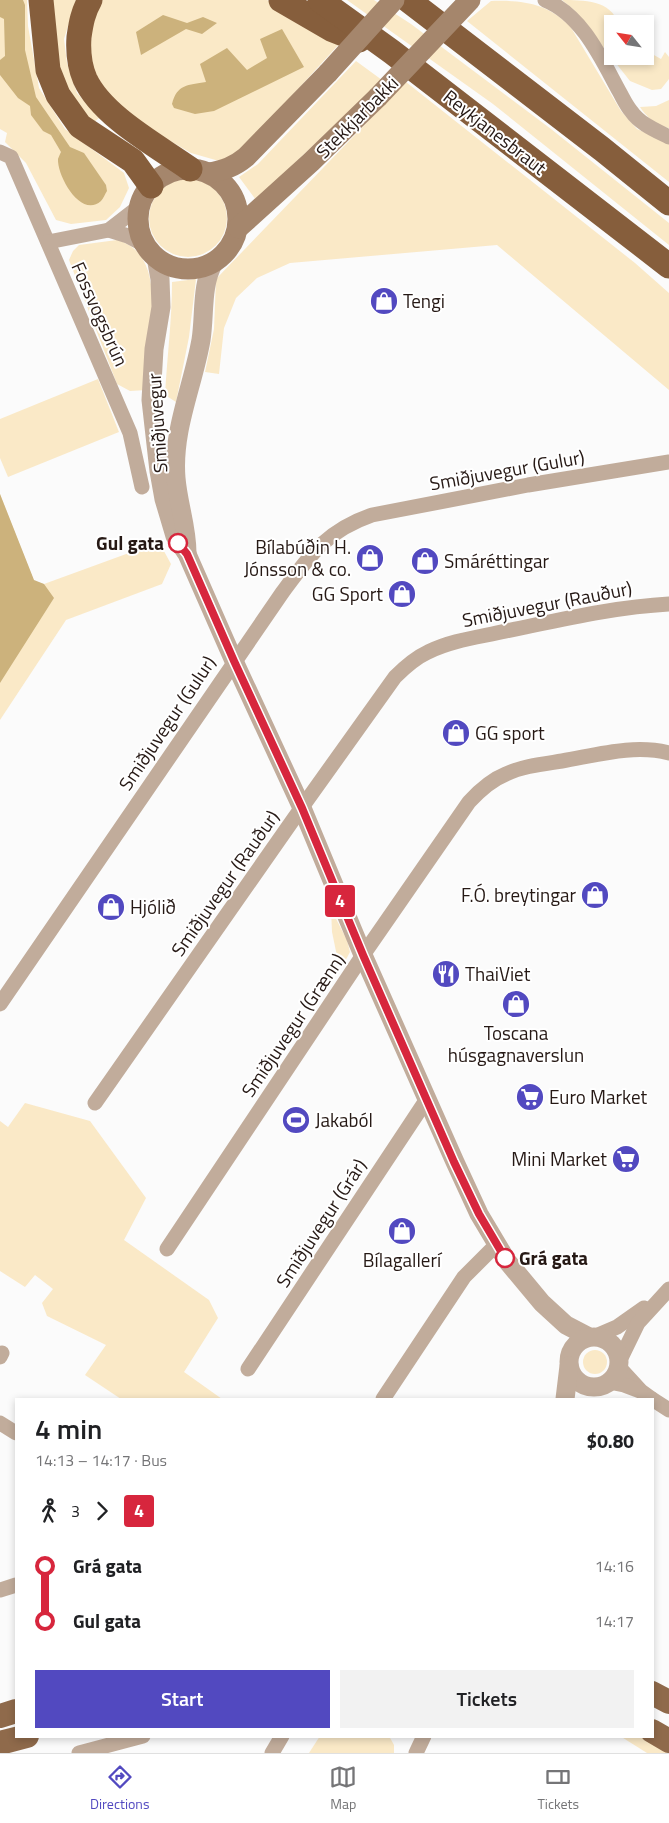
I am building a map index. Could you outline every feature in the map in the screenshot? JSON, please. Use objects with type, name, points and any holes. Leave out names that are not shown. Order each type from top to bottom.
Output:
[{"type":"highway","points":[[41,0],[48,70],[61,100],[80,126],[132,162],[145,196]]},
{"type":"highway","points":[[90,0],[84,10],[78,47],[79,61],[84,78],[92,91],[121,120],[199,171]]},
{"type":"highway","points":[[281,0],[331,29],[392,52]]},
{"type":"highway","name":"Reykjanesbraut","points":[[320,0],[392,52],[669,266]]},
{"type":"highway","points":[[408,0],[669,203]]},
{"type":"main road","points":[[199,171],[222,182],[233,196],[238,216],[238,228],[230,247],[214,262],[200,267],[184,269],[174,267],[151,251],[140,233],[138,219],[145,196],[162,176],[175,170],[225,170],[238,164],[328,73],[394,0]]},
{"type":"main road","name":"Stekkjarbakki","points":[[238,228],[311,162],[378,97],[470,0]]},
{"type":"main road","points":[[654,1694],[669,1702]]},
{"type":"main road","points":[[0,1716],[15,1711]]},
{"type":"main road","points":[[654,1732],[669,1741]]},
{"type":"main road","points":[[0,1744],[20,1738]]},
{"type":"street","points":[[545,0],[568,13],[585,33],[631,112],[646,125],[669,137]]},
{"type":"street","name":"Fossvogsbrún","points":[[0,152],[11,157],[130,433],[142,487]]},
{"type":"street","name":"Fossvogsbrún","points":[[48,242],[109,230],[145,196]]},
{"type":"street","points":[[109,230],[128,236],[151,251]]},
{"type":"street","name":"Smiðjuvegur","points":[[151,251],[160,279],[161,306],[154,349],[152,417],[164,499],[175,536],[187,554],[302,808],[363,955],[454,1162],[496,1245],[542,1303],[561,1332],[569,1360]]},
{"type":"street","name":"Smiðjuvegur","points":[[187,554],[187,536],[176,478],[176,457],[182,415],[201,338],[206,280],[208,271],[214,262]]},
{"type":"street","name":"Smiðjuvegur (Gulur)","points":[[0,1004],[234,661],[308,558],[331,536],[358,520],[380,514],[528,485],[669,462]]},
{"type":"street","name":"Smiðjuvegur (Rauður)","points":[[96,1103],[302,808],[395,677],[405,667],[422,655],[453,642],[569,618],[669,604]]},
{"type":"street","name":"Smiðjuvegur (Grænn)","points":[[167,1249],[363,955],[469,802],[486,785],[518,769],[598,754],[627,749],[655,749],[669,752]]},
{"type":"street","name":"Smiðjuvegur (Grár)","points":[[248,1369],[427,1099]]},
{"type":"street","points":[[384,1398],[464,1277],[496,1245]]},
{"type":"street","points":[[565,1398],[569,1360],[577,1343],[616,1327],[666,1293]]},
{"type":"street","points":[[584,1398],[613,1374],[638,1323],[666,1293]]},
{"type":"street","name":"Smiðjuvegur","points":[[542,1303],[566,1325],[592,1336]]},
{"type":"street","points":[[569,1360],[575,1379],[581,1384],[596,1388],[613,1374],[615,1347],[609,1341],[592,1336]]},
{"type":"street","points":[[613,1374],[624,1385],[649,1396]]},
{"type":"street","points":[[654,1400],[669,1410]]},
{"type":"street","points":[[0,1423],[15,1432]]},
{"type":"street","points":[[0,1590],[15,1585]]},
{"type":"street","points":[[79,1753],[135,1738]]},
{"type":"street","points":[[272,1753],[281,1738]]},
{"type":"street","points":[[416,1753],[423,1738]]},
{"type":"shaded area","points":[[0,0],[27,0],[28,26],[39,88],[65,129],[124,173],[129,188],[120,207],[106,220],[71,224],[56,220],[26,163],[5,142],[7,133],[0,129]]},
{"type":"shaded area","points":[[0,0],[23,0],[25,5],[25,50],[36,97],[70,147],[84,153],[106,185],[107,191],[101,201],[93,205],[78,200],[66,185],[59,166],[58,159],[61,152],[51,135],[43,131],[31,115],[30,106],[18,98],[0,75],[0,60],[5,56],[4,19],[0,17]]},
{"type":"shaded area","points":[[51,0],[76,0],[64,39],[67,63],[77,93],[99,118],[93,123],[73,103],[58,66]]},
{"type":"shaded area","points":[[97,0],[267,0],[341,42],[246,146],[231,157],[219,161],[191,153],[151,130],[116,103],[94,78],[86,25]]},
{"type":"shaded area","points":[[347,0],[374,0],[411,24],[551,129],[669,223],[669,245],[493,104]]},
{"type":"shaded area","points":[[562,0],[596,3],[610,10],[614,15],[604,15],[604,48],[574,10]]},
{"type":"shaded area","points":[[491,1],[513,1],[534,4],[552,12],[570,26],[621,111],[637,129],[669,143],[669,182],[467,21]]},
{"type":"shaded area","points":[[163,15],[187,23],[203,17],[217,23],[202,34],[186,29],[141,55],[136,32]]},
{"type":"shaded area","points":[[282,29],[304,67],[214,111],[195,114],[174,108],[172,104],[174,97],[180,89],[189,85],[206,82],[200,64],[227,48],[247,70],[267,58],[260,39]]},
{"type":"shaded area","points":[[665,52],[669,57],[669,79],[661,89],[652,90],[630,81],[617,65],[654,65],[654,55],[661,59]]},
{"type":"shaded area","points":[[356,61],[382,80],[256,200],[239,177],[258,164]]},
{"type":"shaded area","points":[[406,82],[635,263],[669,293],[669,390],[497,245],[290,263],[257,278],[236,298],[224,328],[219,374],[205,372],[214,329],[216,279]]},
{"type":"shaded area","points":[[669,100],[669,128],[653,121],[640,107],[656,106]]},
{"type":"shaded area","points":[[188,179],[203,182],[216,190],[224,203],[227,218],[224,233],[216,246],[203,254],[188,257],[173,254],[160,246],[152,233],[149,218],[152,203],[160,190],[173,182]]},
{"type":"shaded area","points":[[117,240],[130,246],[140,255],[150,279],[152,308],[147,390],[130,391],[117,384],[69,260],[73,251],[79,245]]},
{"type":"shaded area","points":[[196,279],[189,337],[176,402],[165,395],[172,282]]},
{"type":"shaded area","points":[[98,379],[119,432],[8,477],[0,458],[0,419]]},
{"type":"shaded area","points":[[0,494],[34,581],[44,584],[159,542],[171,564],[162,584],[66,620],[0,720]]},
{"type":"shaded area","points":[[0,494],[34,580],[44,584],[54,598],[0,683]]},
{"type":"shaded area","points":[[331,909],[347,940],[350,952],[343,965],[340,965],[338,961],[332,932]]},
{"type":"shaded area","points":[[25,1103],[90,1121],[146,1198],[124,1240],[209,1300],[218,1318],[184,1372],[221,1398],[120,1398],[85,1375],[106,1345],[47,1316],[42,1303],[53,1289],[35,1275],[25,1287],[0,1271],[0,1121],[8,1127]]},
{"type":"shaded area","points":[[595,1350],[604,1353],[607,1362],[604,1371],[595,1374],[586,1371],[583,1362],[586,1353]]},
{"type":"shaded area","points":[[319,1738],[390,1738],[394,1745],[394,1753],[309,1753]]},
{"type":"shaded area","points":[[623,1738],[650,1738],[669,1750],[669,1753],[647,1753]]},
{"type":"bus line","name":"4","points":[[178,543],[187,554],[302,808],[363,955],[454,1162],[479,1214],[505,1258]]},
{"type":"place","name":"Tengi","points":[[384,301]]},
{"type":"place","name":"Gul gata","points":[[178,543]]},
{"type":"place","name":"Bílabúðin H. Jónsson & co.","points":[[370,558]]},
{"type":"place","name":"Smáréttingar","points":[[425,561]]},
{"type":"place","name":"GG Sport","points":[[402,594]]},
{"type":"place","name":"GG sport","points":[[456,733]]},
{"type":"place","name":"F.Ó. breytingar","points":[[595,895]]},
{"type":"place","name":"Hjólið","points":[[111,907]]},
{"type":"place","name":"ThaiViet","points":[[446,974]]},
{"type":"place","name":"Toscana húsgagnaverslun","points":[[516,1004]]},
{"type":"place","name":"Euro Market","points":[[530,1097]]},
{"type":"place","name":"Jakaból","points":[[296,1120]]},
{"type":"place","name":"Mini Market","points":[[626,1159]]},
{"type":"place","name":"Bílagallerí","points":[[402,1231]]},
{"type":"place","name":"Grá gata","points":[[505,1258]]}]
